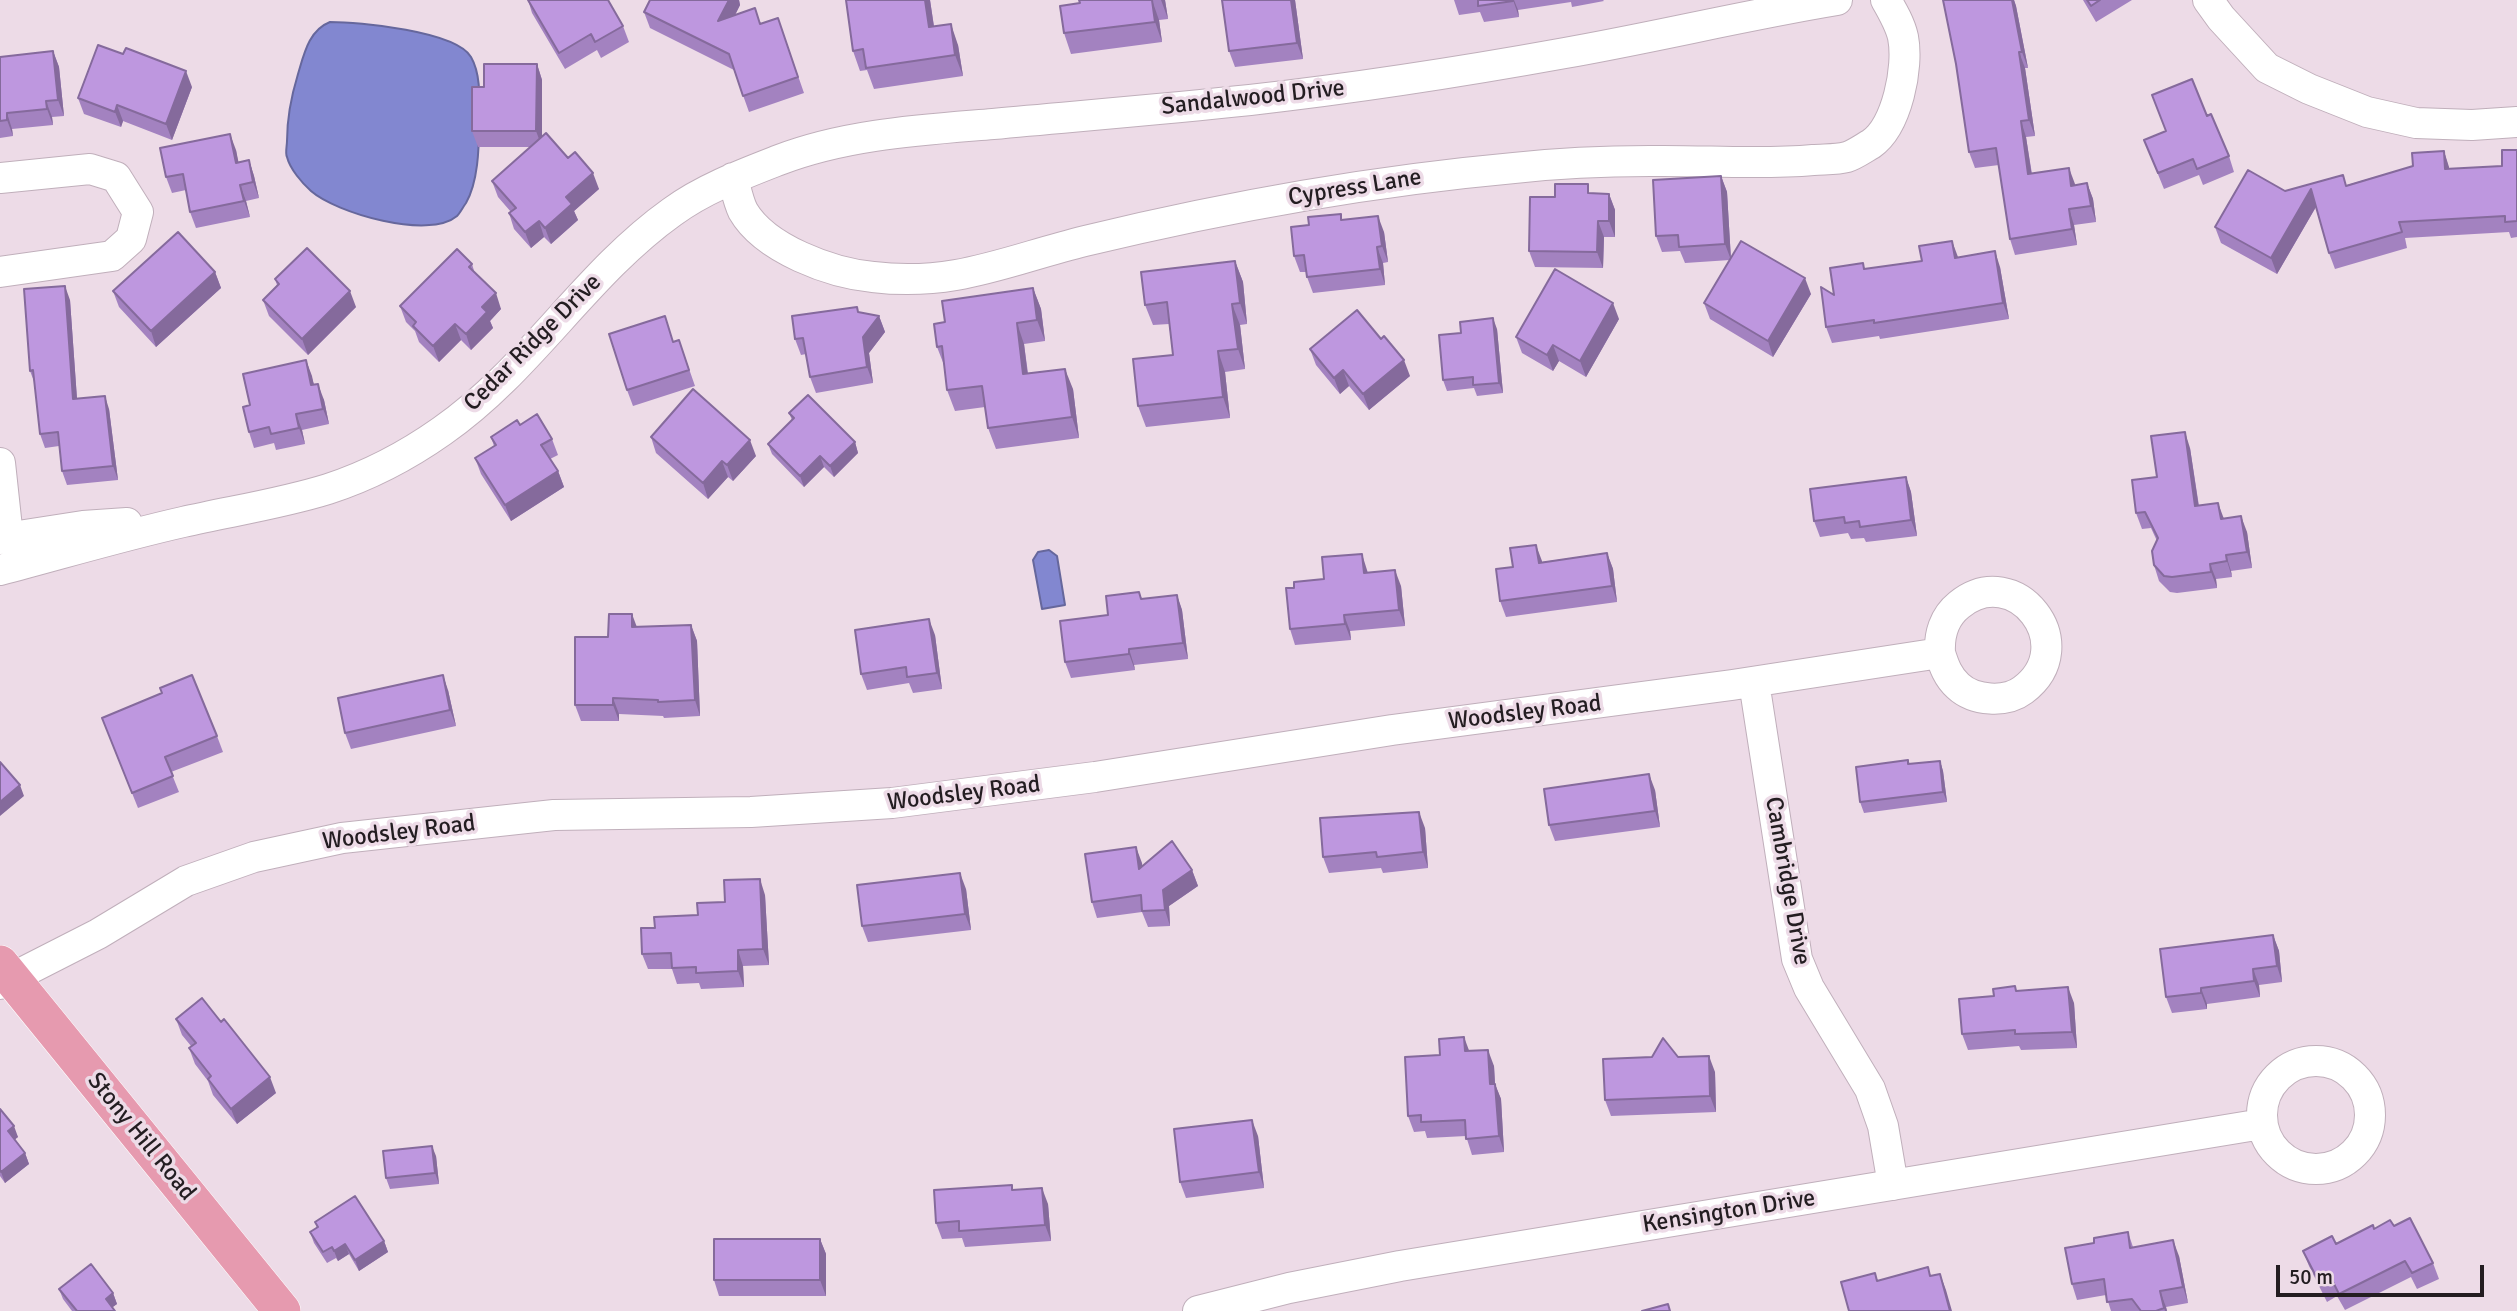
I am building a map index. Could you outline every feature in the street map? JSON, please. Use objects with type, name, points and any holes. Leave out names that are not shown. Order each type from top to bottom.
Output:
[{"type":"main road","name":"Stony Hill Road","points":[[4,975],[282,1311]]},
{"type":"street","name":"Sandalwood Drive","points":[[676,208],[733,178],[787,157],[857,138],[1252,100],[1392,82],[1567,53],[1838,0]]},
{"type":"street","name":"Cypress Lane","points":[[733,178],[743,210],[757,228],[774,242],[839,271],[872,277],[911,279],[966,275],[1084,242],[1238,208],[1392,181],[1517,167],[1586,163],[1797,162],[1847,157],[1874,142],[1889,119],[1899,94],[1904,66],[1903,39],[1886,0]]},
{"type":"street","points":[[2208,0],[2267,68],[2356,108],[2416,123],[2472,125],[2517,122]]},
{"type":"street","points":[[0,178],[90,169],[116,177],[138,212],[131,239],[112,256],[0,272]]},
{"type":"street","name":"Cedar Ridge Drive","points":[[0,570],[180,523],[255,508],[330,488],[370,472],[428,440],[479,402],[606,269],[637,239],[676,208]]},
{"type":"street","points":[[0,463],[4,538]]},
{"type":"street","name":"Cedar Ridge Drive","points":[[4,538],[83,526],[180,523]]},
{"type":"street","name":"Woodsley Road","points":[[4,975],[98,934],[186,881],[254,857],[342,838],[554,815],[751,812],[891,803],[1095,777],[1392,730],[1754,682],[1940,653]]},
{"type":"street","name":"Cambridge Drive","points":[[1754,682],[1797,959],[1809,988],[1871,1089],[1883,1126],[1893,1185]]},
{"type":"street","name":"Kensington Drive","points":[[1198,1311],[1289,1288],[1400,1266],[2262,1124]]},
{"type":"water","points":[[330,22],[383,26],[427,34],[462,48],[471,57],[479,90],[478,155],[470,195],[457,216],[444,223],[426,225],[383,221],[361,215],[323,199],[311,191],[294,171],[286,155],[293,91],[308,44],[317,31]]},
{"type":"water","points":[[1049,550],[1057,556],[1065,605],[1042,609],[1033,560],[1038,552]]},
{"type":"building","points":[[528,0],[608,0],[623,26],[595,42],[591,34],[559,53]]},
{"type":"building","points":[[650,0],[729,0],[718,21],[755,8],[760,24],[778,18],[798,77],[743,96],[729,54],[644,12]]},
{"type":"building","points":[[846,0],[925,0],[929,27],[951,24],[955,55],[866,68],[863,49],[853,51]]},
{"type":"building","points":[[1079,0],[1152,0],[1155,22],[1064,33],[1060,6],[1080,3]]},
{"type":"building","points":[[1222,0],[1291,0],[1297,43],[1229,51]]},
{"type":"building","points":[[1478,0],[1513,0],[1513,1],[1478,6]]},
{"type":"building","points":[[1943,0],[2012,0],[2022,52],[2019,52],[2029,120],[2021,121],[2028,174],[2069,168],[2071,186],[2087,183],[2091,206],[2069,209],[2072,229],[2010,239],[1996,148],[1969,152]]},
{"type":"building","points":[[2087,0],[2100,0],[2091,6]]},
{"type":"building","points":[[98,45],[123,54],[126,48],[186,71],[166,124],[117,105],[115,112],[78,98]]},
{"type":"building","points":[[53,51],[58,100],[46,101],[47,109],[7,113],[7,120],[0,121],[0,57]]},
{"type":"building","points":[[484,64],[537,64],[536,131],[472,131],[472,87],[484,87]]},
{"type":"building","points":[[2192,79],[2207,116],[2211,114],[2229,156],[2197,169],[2193,159],[2158,173],[2144,140],[2166,131],[2152,95]]},
{"type":"building","points":[[546,133],[568,158],[575,152],[593,173],[566,197],[572,204],[545,228],[539,221],[525,232],[509,213],[516,208],[492,181]]},
{"type":"building","points":[[230,134],[236,163],[249,160],[253,182],[240,185],[244,201],[190,212],[183,174],[166,177],[160,148]]},
{"type":"building","points":[[2502,150],[2517,150],[2517,221],[2505,222],[2505,216],[2399,222],[2402,232],[2329,253],[2311,189],[2271,258],[2215,227],[2248,170],[2285,191],[2343,175],[2346,186],[2413,166],[2412,153],[2444,151],[2445,169],[2502,166]]},
{"type":"building","points":[[1721,176],[1725,244],[1679,247],[1678,235],[1656,236],[1653,180]]},
{"type":"building","points":[[1555,184],[1588,184],[1588,193],[1609,194],[1609,221],[1598,221],[1597,252],[1529,251],[1530,197],[1555,197]]},
{"type":"building","points":[[1341,214],[1341,220],[1378,216],[1382,246],[1377,247],[1380,269],[1307,277],[1304,255],[1294,256],[1291,227],[1309,225],[1308,217]]},
{"type":"building","points":[[178,232],[215,272],[151,331],[113,291]]},
{"type":"building","points":[[1741,241],[1805,278],[1768,341],[1704,303]]},
{"type":"building","points":[[1952,241],[1955,258],[1995,251],[2003,303],[1874,323],[1874,320],[1826,327],[1821,287],[1834,295],[1830,268],[1863,263],[1864,269],[1922,261],[1919,246]]},
{"type":"building","points":[[307,248],[350,291],[302,339],[263,300],[279,284],[275,279]]},
{"type":"building","points":[[457,249],[472,264],[469,267],[496,293],[482,307],[487,312],[466,334],[455,324],[433,346],[413,326],[416,322],[400,306]]},
{"type":"building","points":[[1235,261],[1240,303],[1232,304],[1238,349],[1218,351],[1223,397],[1138,406],[1133,359],[1173,355],[1167,302],[1145,305],[1141,272]]},
{"type":"building","points":[[1555,269],[1613,303],[1580,361],[1553,345],[1547,355],[1516,337]]},
{"type":"building","points":[[65,286],[73,399],[105,396],[113,466],[62,471],[58,432],[40,434],[33,370],[30,371],[24,289]]},
{"type":"building","points":[[1033,288],[1037,320],[1017,323],[1023,374],[1065,369],[1072,417],[988,428],[982,386],[947,390],[942,346],[937,347],[934,324],[945,322],[942,301]]},
{"type":"building","points":[[857,307],[858,312],[879,316],[863,337],[867,367],[810,377],[803,338],[795,339],[792,316]]},
{"type":"building","points":[[1357,310],[1381,339],[1384,336],[1404,360],[1363,394],[1343,370],[1334,378],[1310,349]]},
{"type":"building","points":[[665,316],[673,342],[679,340],[689,370],[627,390],[609,334]]},
{"type":"building","points":[[1493,318],[1499,383],[1473,385],[1473,377],[1443,380],[1439,335],[1461,333],[1460,322]]},
{"type":"building","points":[[306,360],[311,385],[318,384],[323,409],[296,414],[299,428],[271,434],[269,427],[249,432],[243,407],[250,405],[243,374]]},
{"type":"building","points":[[693,389],[750,440],[727,465],[722,461],[703,483],[651,437]]},
{"type":"building","points":[[808,395],[855,442],[830,466],[820,456],[800,476],[768,444],[794,418],[789,413]]},
{"type":"building","points":[[537,414],[552,439],[541,445],[558,471],[505,505],[475,458],[496,445],[491,437],[517,420],[520,425]]},
{"type":"building","points":[[2185,432],[2195,506],[2218,503],[2221,519],[2241,516],[2247,552],[2226,555],[2227,561],[2210,564],[2211,572],[2172,577],[2164,576],[2154,565],[2152,551],[2158,538],[2145,512],[2136,513],[2132,480],[2157,477],[2151,436]]},
{"type":"building","points":[[1906,477],[1911,520],[1860,527],[1859,521],[1845,523],[1844,517],[1814,521],[1810,489]]},
{"type":"building","points":[[1536,545],[1539,563],[1607,553],[1612,586],[1500,601],[1496,569],[1513,567],[1510,548]]},
{"type":"building","points":[[1362,554],[1364,573],[1395,570],[1399,610],[1344,615],[1345,624],[1290,629],[1286,588],[1294,588],[1294,582],[1324,579],[1322,557]]},
{"type":"building","points":[[1139,592],[1141,599],[1177,595],[1183,643],[1129,649],[1129,654],[1065,662],[1060,621],[1108,615],[1106,596]]},
{"type":"building","points":[[609,614],[632,614],[632,627],[691,625],[695,700],[658,702],[613,698],[613,705],[575,705],[575,637],[608,637]]},
{"type":"building","points":[[929,619],[937,673],[907,677],[906,667],[861,674],[855,630]]},
{"type":"building","points":[[192,675],[217,736],[165,757],[173,776],[132,793],[102,718],[162,693],[160,688]]},
{"type":"building","points":[[443,675],[450,710],[345,733],[338,698]]},
{"type":"building","points":[[1908,760],[1908,764],[1940,761],[1943,792],[1860,802],[1856,767]]},
{"type":"building","points":[[0,762],[20,785],[0,802]]},
{"type":"building","points":[[1649,774],[1655,811],[1549,825],[1544,789]]},
{"type":"building","points":[[1419,812],[1423,852],[1377,857],[1376,852],[1323,857],[1320,818]]},
{"type":"building","points":[[1172,841],[1192,870],[1163,890],[1165,910],[1142,911],[1141,895],[1092,902],[1085,854],[1136,847],[1139,869]]},
{"type":"building","points":[[960,873],[965,914],[862,926],[857,885]]},
{"type":"building","points":[[760,879],[763,949],[738,950],[738,971],[696,973],[696,967],[672,968],[671,953],[642,954],[641,928],[655,928],[654,917],[698,915],[697,903],[725,902],[724,880]]},
{"type":"building","points":[[2273,935],[2277,966],[2253,969],[2254,981],[2201,988],[2201,993],[2166,997],[2160,949]]},
{"type":"building","points":[[2015,986],[2016,991],[2068,987],[2072,1032],[2015,1034],[2015,1030],[1962,1034],[1959,999],[1994,996],[1993,989]]},
{"type":"building","points":[[202,998],[221,1022],[224,1019],[270,1077],[231,1109],[208,1079],[211,1076],[189,1048],[196,1043],[176,1019]]},
{"type":"building","points":[[1464,1037],[1465,1051],[1488,1050],[1490,1084],[1495,1084],[1499,1136],[1466,1139],[1465,1120],[1421,1122],[1421,1115],[1408,1116],[1405,1057],[1440,1055],[1439,1039]]},
{"type":"building","points":[[1663,1038],[1678,1057],[1709,1056],[1710,1096],[1605,1100],[1603,1059],[1652,1057]]},
{"type":"building","points":[[0,1109],[14,1126],[8,1131],[25,1153],[1,1172],[0,1170]]},
{"type":"building","points":[[1252,1120],[1259,1172],[1180,1182],[1174,1129]]},
{"type":"building","points":[[432,1146],[435,1173],[386,1178],[383,1151]]},
{"type":"building","points":[[1012,1185],[1012,1190],[1042,1188],[1045,1225],[959,1231],[959,1221],[936,1223],[934,1190]]},
{"type":"building","points":[[355,1196],[384,1241],[355,1260],[345,1244],[334,1251],[332,1247],[323,1252],[310,1232],[318,1227],[315,1222]]},
{"type":"building","points":[[2410,1218],[2433,1263],[2412,1273],[2405,1261],[2339,1294],[2332,1280],[2321,1286],[2303,1251],[2332,1236],[2336,1244],[2373,1225],[2374,1229],[2390,1220],[2394,1226]]},
{"type":"building","points":[[2128,1232],[2130,1248],[2173,1240],[2183,1287],[2160,1291],[2164,1308],[2141,1311],[2132,1299],[2107,1302],[2104,1279],[2072,1284],[2065,1248],[2094,1243],[2094,1238]]},
{"type":"building","points":[[714,1239],[820,1239],[820,1280],[714,1280]]},
{"type":"building","points":[[91,1264],[113,1293],[106,1299],[115,1311],[77,1311],[59,1289]]},
{"type":"building","points":[[1928,1267],[1930,1276],[1940,1274],[1950,1311],[1849,1311],[1841,1282],[1875,1273],[1877,1281]]},
{"type":"building","points":[[1668,1304],[1670,1311],[1642,1311]]}]
